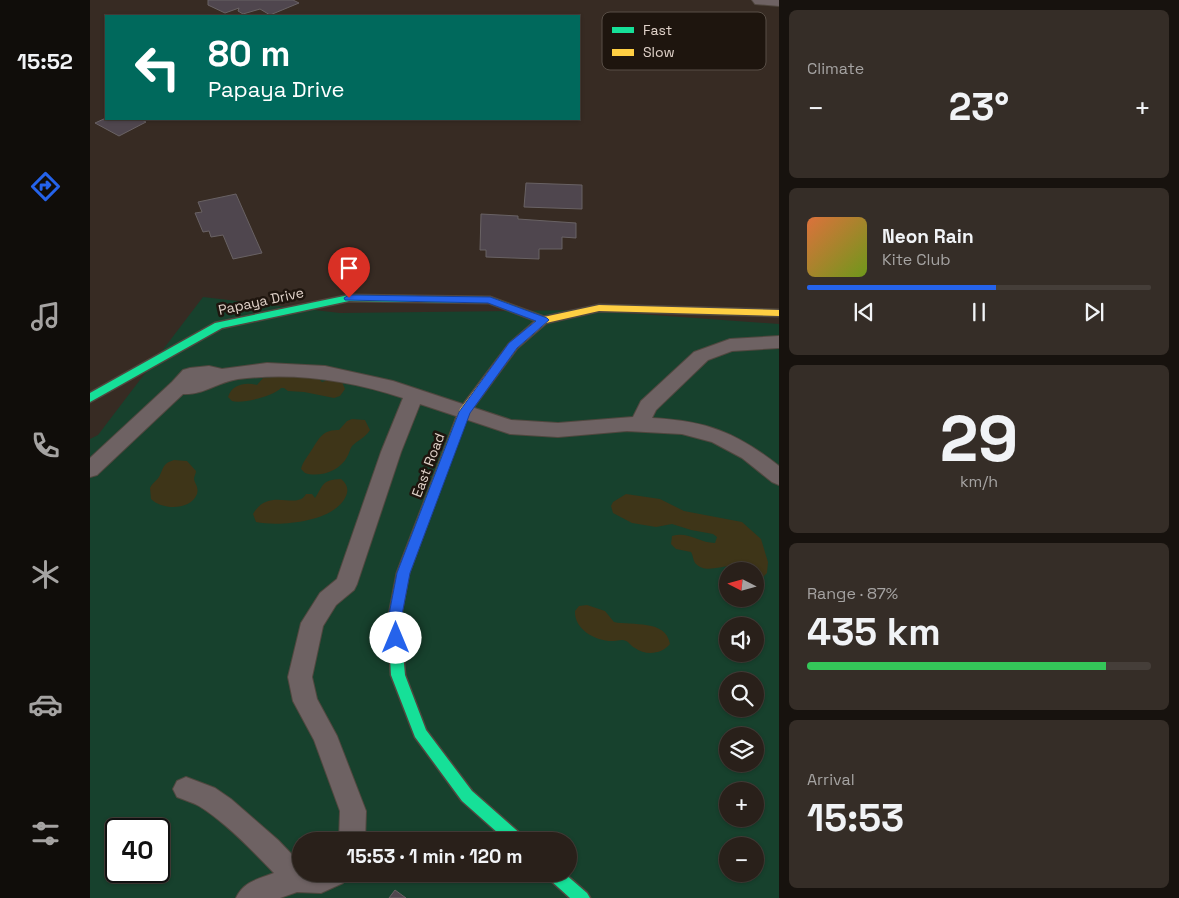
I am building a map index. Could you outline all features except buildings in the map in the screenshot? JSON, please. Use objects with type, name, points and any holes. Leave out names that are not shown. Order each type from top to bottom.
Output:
[{"type":"street","points":[[761,0],[779,0]]},
{"type":"street","name":"Papaya Drive","points":[[90,398],[219,325],[349,298],[490,300],[544,320]]},
{"type":"street","name":"East Road","points":[[508,832],[467,796],[420,733],[398,674],[394,620],[403,573],[464,412],[513,346],[544,320],[599,308],[779,313]]},
{"type":"street","points":[[563,882],[582,898]]},
{"type":"lane","points":[[639,425],[648,406],[701,356],[730,345],[779,342]]},
{"type":"lane","points":[[90,470],[178,387],[194,388],[222,375],[267,369],[325,372],[386,386],[510,426],[558,430],[639,425],[682,427],[718,436],[750,453],[779,477]]},
{"type":"lane","points":[[354,832],[353,811],[325,736],[305,701],[300,677],[312,623],[328,599],[346,584],[391,452],[414,395]]},
{"type":"lane","points":[[186,788],[206,796],[222,808],[269,849],[292,874]]},
{"type":"lane","points":[[250,898],[261,891],[292,881]]},
{"type":"green space","points":[[203,297],[340,313],[584,310],[779,324],[779,898],[90,898],[90,439],[98,435]]},
{"type":"sand","points":[[285,376],[318,378],[322,382],[332,379],[342,382],[345,389],[340,396],[334,398],[288,391],[284,388],[250,400],[237,402],[232,401],[228,397],[233,389],[240,385],[257,385],[263,378]]},
{"type":"sand","points":[[352,419],[365,420],[370,430],[352,446],[344,462],[334,470],[323,474],[305,473],[301,469],[305,460],[321,437],[333,430],[339,430],[347,421]]},
{"type":"sand","points":[[174,460],[187,461],[196,471],[194,479],[197,494],[188,504],[169,507],[156,503],[151,499],[150,488],[159,477],[165,465]]},
{"type":"sand","points":[[341,479],[347,487],[347,493],[340,505],[331,512],[306,521],[292,523],[256,522],[253,514],[267,501],[302,499],[306,494],[312,494],[315,498],[326,482]]},
{"type":"sand","points":[[626,494],[660,499],[684,511],[742,522],[761,539],[768,562],[767,573],[764,576],[764,562],[719,562],[719,568],[703,568],[695,563],[691,552],[676,549],[671,544],[672,536],[683,535],[715,543],[717,537],[713,534],[672,524],[656,527],[632,523],[613,513],[611,506],[613,502]]},
{"type":"sand","points":[[587,605],[605,611],[614,622],[655,627],[667,636],[670,644],[663,650],[649,653],[639,651],[624,640],[607,641],[594,637],[582,629],[576,618],[575,611],[579,606]]},
{"type":"traffic: fast","points":[[90,398],[219,325],[349,298],[490,300],[543,320]]},
{"type":"traffic: fast","points":[[461,419],[403,573],[394,620],[398,675],[420,733],[467,796],[508,832]]},
{"type":"traffic: fast","points":[[563,882],[582,898]]},
{"type":"traffic: slow","points":[[461,419],[464,412],[513,346],[543,320],[599,308],[779,313]]},
{"type":"route","points":[[349,298],[490,300],[544,320],[513,346],[464,412],[403,573],[394,620],[396,638]]}]
